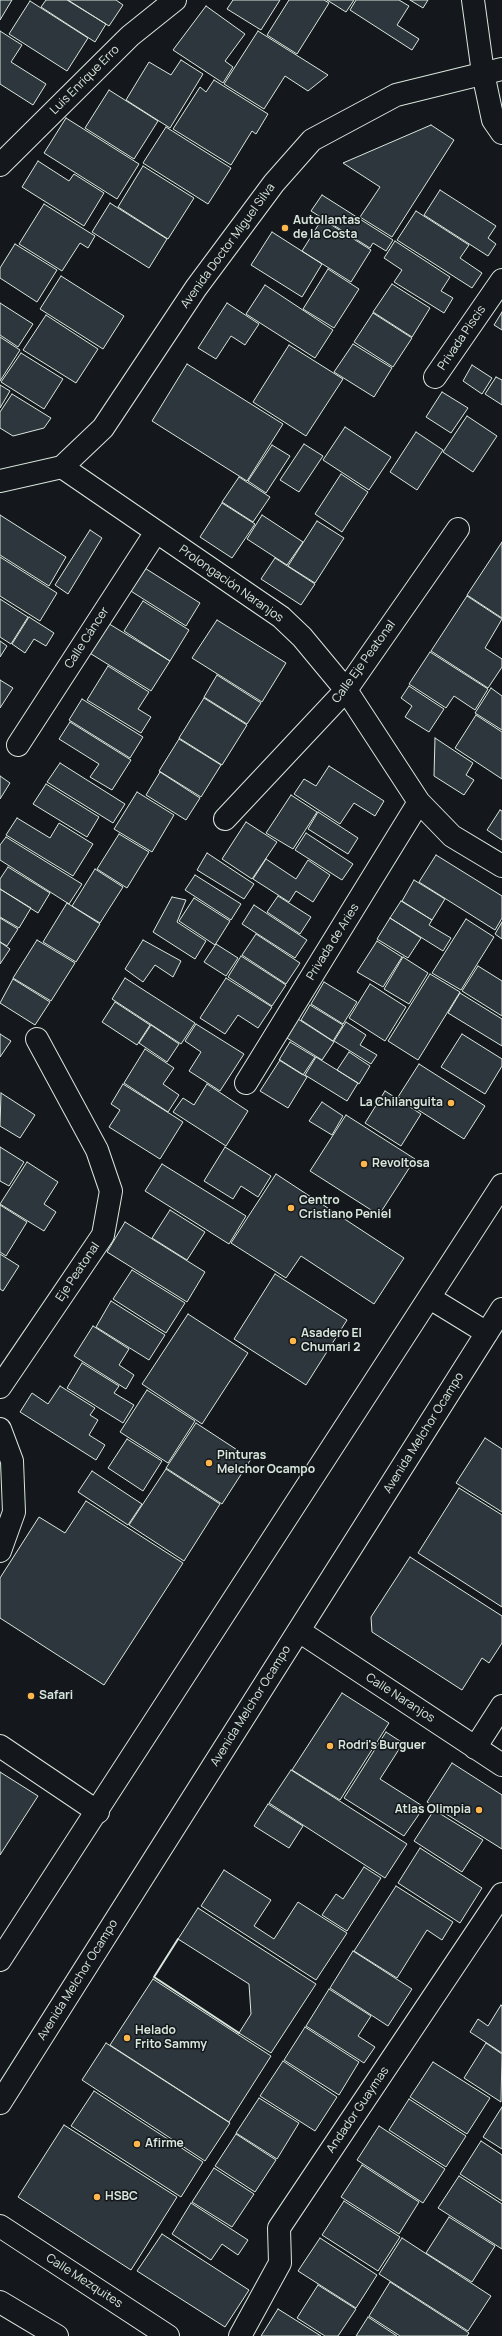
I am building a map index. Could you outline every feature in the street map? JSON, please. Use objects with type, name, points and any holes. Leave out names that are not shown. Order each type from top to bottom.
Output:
[{"type":"street","name":"Luis Enrique Erro","points":[[0,165],[130,36],[175,0]]},
{"type":"street","points":[[473,0],[492,71],[494,120],[502,133]]},
{"type":"street","name":"Avenida Doctor Miguel Silva","points":[[0,482],[62,467],[103,428],[196,288],[274,183],[312,140],[396,95],[492,71]]},
{"type":"street","name":"Privada Piscis","points":[[435,377],[502,280]]},
{"type":"street","name":"Prolongación Naranjos","points":[[62,467],[281,617],[302,637],[346,690],[419,802],[452,836],[502,866]]},
{"type":"street","name":"Calle Eje Peatonal","points":[[225,819],[346,690],[458,529]]},
{"type":"street","name":"Calle Cáncer","points":[[18,745],[156,532]]},
{"type":"street","name":"Privada de Aries","points":[[246,1083],[419,802]]},
{"type":"street","name":"Eje Peatonal","points":[[0,1387],[103,1235],[111,1191],[97,1150],[37,1039]]},
{"type":"street","points":[[0,1960],[98,1812],[502,1185]]},
{"type":"street","points":[[430,1298],[487,1333]]},
{"type":"street","name":"Avenida Melchor Ocampo","points":[[0,2103],[502,1309]]},
{"type":"street","points":[[0,1429],[12,1461],[14,1512],[0,1552]]},
{"type":"street","name":"Calle Naranjos","points":[[299,1631],[502,1765]]},
{"type":"street","points":[[475,1748],[502,1706]]},
{"type":"street","points":[[0,1746],[98,1812]]},
{"type":"street","name":"Andador Guaymas","points":[[240,2336],[280,2262],[279,2228],[502,1894]]},
{"type":"street","name":"Calle Mezquites","points":[[0,2226],[168,2336]]},
{"type":"street","points":[[0,2302],[57,2336]]},
{"type":"building","points":[[0,0],[12,0],[0,20]]},
{"type":"building","points":[[46,0],[67,0],[106,24],[95,42],[41,7]]},
{"type":"building","points":[[68,0],[116,0],[123,5],[109,26]]},
{"type":"building","points":[[233,0],[280,0],[261,30],[227,9]]},
{"type":"building","points":[[289,0],[324,0],[329,3],[297,54],[267,35]]},
{"type":"building","points":[[327,0],[354,0],[346,12]]},
{"type":"building","points":[[356,0],[399,0],[409,6],[397,25],[419,39],[412,50],[350,10]]},
{"type":"building","points":[[410,0],[428,0],[423,8]]},
{"type":"building","points":[[30,1],[88,38],[67,71],[9,34]]},
{"type":"building","points":[[206,6],[245,34],[225,61],[233,67],[223,83],[173,50]]},
{"type":"building","points":[[0,31],[22,45],[11,62],[46,84],[33,105],[0,84]]},
{"type":"building","points":[[258,31],[328,75],[308,91],[285,76],[264,109],[224,84]]},
{"type":"building","points":[[181,60],[203,74],[170,128],[126,100],[149,62],[171,75]]},
{"type":"building","points":[[214,80],[268,114],[256,134],[252,131],[231,165],[173,129],[200,87],[206,92]]},
{"type":"building","points":[[109,90],[158,121],[134,159],[85,128]]},
{"type":"building","points":[[66,118],[139,164],[117,199],[44,153]]},
{"type":"building","points":[[431,125],[454,140],[392,237],[360,217],[380,187],[343,163]]},
{"type":"building","points":[[166,127],[231,168],[208,204],[143,163]]},
{"type":"building","points":[[38,161],[69,181],[74,174],[104,193],[84,226],[22,187]]},
{"type":"building","points":[[143,166],[194,198],[168,239],[118,207]]},
{"type":"building","points":[[440,190],[496,226],[488,238],[496,244],[488,256],[424,215]]},
{"type":"building","points":[[322,195],[393,240],[386,251],[373,243],[370,248],[311,211]]},
{"type":"building","points":[[110,203],[167,239],[149,268],[92,232]]},
{"type":"building","points":[[44,204],[95,236],[88,248],[80,243],[62,271],[19,244]]},
{"type":"building","points":[[416,211],[469,245],[460,258],[482,273],[472,288],[397,240]]},
{"type":"building","points":[[322,219],[371,250],[351,282],[302,251]]},
{"type":"building","points":[[272,232],[322,264],[302,297],[251,265]]},
{"type":"building","points":[[395,241],[450,277],[441,291],[453,298],[444,313],[394,282],[402,270],[384,258]]},
{"type":"building","points":[[15,244],[57,270],[37,302],[0,278],[0,268]]},
{"type":"building","points":[[328,269],[359,289],[334,328],[303,309]]},
{"type":"building","points":[[61,276],[124,316],[103,349],[40,309]]},
{"type":"building","points":[[392,284],[430,308],[412,337],[373,312]]},
{"type":"building","points":[[265,285],[333,330],[315,358],[246,314]]},
{"type":"building","points":[[0,303],[33,324],[18,347],[0,335]]},
{"type":"building","points":[[227,303],[259,324],[245,345],[231,336],[216,359],[198,348]]},
{"type":"building","points":[[502,312],[502,330],[494,325]]},
{"type":"building","points":[[373,313],[412,338],[393,367],[354,342]]},
{"type":"building","points":[[46,315],[98,349],[76,383],[23,350]]},
{"type":"building","points":[[0,337],[20,350],[0,381]]},
{"type":"building","points":[[353,344],[392,368],[374,397],[334,372]]},
{"type":"building","points":[[289,345],[343,379],[306,436],[253,402]]},
{"type":"building","points":[[21,353],[63,379],[44,409],[1,382]]},
{"type":"building","points":[[187,364],[283,424],[247,481],[152,421]]},
{"type":"building","points":[[472,365],[492,378],[482,394],[463,381]]},
{"type":"building","points":[[496,377],[502,380],[502,405],[485,394]]},
{"type":"building","points":[[0,385],[10,391],[0,408]]},
{"type":"building","points":[[442,392],[468,408],[451,433],[426,417]]},
{"type":"building","points":[[12,394],[51,418],[44,428],[13,436],[0,428],[0,412]]},
{"type":"building","points":[[467,416],[497,436],[473,472],[443,452]]},
{"type":"building","points":[[345,427],[391,457],[369,490],[323,460]]},
{"type":"building","points":[[416,432],[443,450],[417,490],[390,472]]},
{"type":"building","points":[[304,444],[323,456],[299,492],[280,480]]},
{"type":"building","points":[[272,445],[290,456],[266,493],[248,481]]},
{"type":"building","points":[[341,474],[368,492],[342,532],[315,514]]},
{"type":"building","points":[[239,477],[270,497],[253,522],[222,502]]},
{"type":"building","points":[[222,503],[255,524],[232,558],[200,537]]},
{"type":"building","points":[[0,515],[66,557],[49,586],[0,555]]},
{"type":"building","points":[[262,515],[303,542],[287,565],[247,539]]},
{"type":"building","points":[[317,521],[344,538],[315,583],[288,566]]},
{"type":"building","points":[[90,530],[102,538],[68,594],[55,585]]},
{"type":"building","points":[[502,542],[502,618],[467,595]]},
{"type":"building","points":[[0,557],[57,593],[40,621],[0,596]]},
{"type":"building","points":[[275,558],[315,584],[301,605],[261,579]]},
{"type":"building","points":[[140,565],[200,603],[186,626],[126,588]]},
{"type":"building","points":[[467,596],[502,619],[485,648],[502,659],[502,667],[488,688],[431,651]]},
{"type":"building","points":[[0,599],[28,617],[11,644],[0,637]]},
{"type":"building","points":[[143,601],[189,630],[170,661],[124,631]]},
{"type":"building","points":[[29,617],[54,633],[46,646],[34,639],[25,653],[12,644]]},
{"type":"building","points":[[217,620],[286,663],[262,702],[192,658]]},
{"type":"building","points":[[106,622],[170,661],[151,691],[88,652]]},
{"type":"building","points":[[0,641],[7,646],[0,657]]},
{"type":"building","points":[[430,652],[488,689],[475,710],[454,696],[446,708],[409,684]]},
{"type":"building","points":[[108,666],[149,692],[138,709],[151,717],[141,733],[87,700]]},
{"type":"building","points":[[217,675],[261,703],[247,724],[204,697]]},
{"type":"building","points":[[0,680],[13,688],[0,708]]},
{"type":"building","points":[[409,686],[444,709],[429,732],[405,717],[412,706],[401,698]]},
{"type":"building","points":[[491,688],[502,696],[502,730],[475,713]]},
{"type":"building","points":[[204,698],[247,725],[222,765],[179,738]]},
{"type":"building","points":[[82,699],[143,737],[130,758],[69,720]]},
{"type":"building","points":[[476,715],[502,732],[502,779],[455,748]]},
{"type":"building","points":[[70,722],[131,760],[112,790],[90,777],[99,764],[59,739]]},
{"type":"building","points":[[435,738],[473,763],[466,775],[474,780],[464,795],[434,776]]},
{"type":"building","points":[[179,739],[221,765],[201,797],[159,771]]},
{"type":"building","points":[[60,763],[125,804],[113,823],[47,782]]},
{"type":"building","points":[[329,766],[384,801],[375,816],[354,803],[340,824],[294,794],[304,779],[316,786]]},
{"type":"building","points":[[160,772],[200,798],[186,820],[146,795]]},
{"type":"building","points":[[0,776],[10,783],[0,799]]},
{"type":"building","points":[[46,784],[99,817],[87,837],[33,804]]},
{"type":"building","points":[[137,792],[174,815],[152,852],[114,829]]},
{"type":"building","points":[[291,795],[317,812],[293,849],[266,833]]},
{"type":"building","points":[[500,810],[502,811],[502,840],[487,830]]},
{"type":"building","points":[[318,812],[358,838],[348,854],[308,829]]},
{"type":"building","points":[[17,818],[50,838],[59,823],[93,844],[73,876],[6,835]]},
{"type":"building","points":[[246,822],[277,842],[252,879],[222,859]]},
{"type":"building","points":[[306,833],[353,864],[342,880],[295,850]]},
{"type":"building","points":[[119,834],[149,852],[127,888],[97,869]]},
{"type":"building","points":[[6,837],[82,884],[69,904],[0,860],[0,845]]},
{"type":"building","points":[[207,853],[254,884],[244,899],[197,870]]},
{"type":"building","points":[[436,855],[502,896],[502,918],[495,930],[419,882]]},
{"type":"building","points":[[266,859],[296,879],[308,860],[330,875],[313,902],[296,891],[289,902],[253,879]]},
{"type":"building","points":[[8,867],[50,893],[38,913],[0,889],[0,879]]},
{"type":"building","points":[[95,869],[123,887],[100,923],[72,906]]},
{"type":"building","points":[[195,875],[241,904],[231,920],[185,890]]},
{"type":"building","points":[[414,880],[445,899],[432,920],[402,901]]},
{"type":"building","points":[[0,889],[31,908],[19,928],[0,917]]},
{"type":"building","points":[[278,896],[311,917],[300,934],[267,912]]},
{"type":"building","points":[[172,897],[186,900],[177,922],[206,941],[195,959],[153,932]]},
{"type":"building","points":[[194,898],[230,921],[215,945],[179,921]]},
{"type":"building","points":[[401,901],[432,920],[429,925],[451,938],[443,951],[390,918]]},
{"type":"building","points":[[67,903],[100,924],[76,962],[43,942]]},
{"type":"building","points":[[254,905],[307,940],[295,958],[242,924]]},
{"type":"building","points":[[0,918],[18,929],[7,946],[0,942]]},
{"type":"building","points":[[390,918],[421,938],[408,958],[377,939]]},
{"type":"building","points":[[466,919],[494,937],[461,990],[432,973]]},
{"type":"building","points":[[502,922],[502,939],[495,934]]},
{"type":"building","points":[[256,934],[300,963],[286,984],[242,955]]},
{"type":"building","points":[[37,940],[75,963],[51,1001],[13,978]]},
{"type":"building","points":[[143,940],[181,961],[173,977],[155,965],[143,982],[125,969]]},
{"type":"building","points":[[377,941],[402,957],[383,987],[357,972]]},
{"type":"building","points":[[0,942],[10,949],[0,964]]},
{"type":"building","points":[[216,944],[238,958],[226,976],[204,962]]},
{"type":"building","points":[[241,956],[286,985],[272,1006],[228,977]]},
{"type":"building","points":[[403,957],[428,973],[409,1004],[384,989]]},
{"type":"building","points":[[478,966],[502,981],[502,1016],[462,991]]},
{"type":"building","points":[[430,974],[460,992],[418,1060],[388,1041]]},
{"type":"building","points":[[125,978],[195,1023],[181,1044],[112,999]]},
{"type":"building","points":[[226,978],[272,1007],[258,1028],[238,1015],[225,1034],[200,1018]]},
{"type":"building","points":[[13,979],[50,1002],[35,1025],[0,1003]]},
{"type":"building","points":[[324,982],[357,1002],[343,1024],[311,1004]]},
{"type":"building","points":[[370,984],[406,1007],[385,1041],[349,1018]]},
{"type":"building","points":[[460,993],[502,1019],[502,1046],[448,1013]]},
{"type":"building","points":[[115,1002],[150,1025],[137,1045],[102,1022]]},
{"type":"building","points":[[310,1005],[343,1025],[333,1041],[301,1020]]},
{"type":"building","points":[[298,1019],[334,1042],[322,1060],[287,1038]]},
{"type":"building","points":[[346,1022],[366,1035],[360,1045],[377,1055],[371,1064],[334,1041]]},
{"type":"building","points":[[196,1024],[244,1054],[220,1091],[189,1071],[201,1052],[185,1041]]},
{"type":"building","points":[[151,1025],[179,1044],[167,1062],[139,1043]]},
{"type":"building","points":[[0,1034],[11,1041],[0,1057]]},
{"type":"building","points":[[462,1034],[502,1059],[502,1066],[485,1094],[441,1067]]},
{"type":"building","points":[[290,1042],[315,1057],[303,1075],[279,1060]]},
{"type":"building","points":[[145,1049],[174,1068],[163,1084],[179,1095],[168,1112],[124,1083]]},
{"type":"building","points":[[349,1052],[370,1066],[359,1084],[337,1070]]},
{"type":"building","points":[[316,1057],[358,1083],[347,1101],[305,1075]]},
{"type":"building","points":[[280,1060],[307,1077],[288,1108],[260,1091]]},
{"type":"building","points":[[419,1064],[485,1106],[464,1139],[398,1097]]},
{"type":"building","points":[[123,1084],[183,1122],[160,1159],[109,1127],[120,1110],[111,1104]]},
{"type":"building","points":[[207,1084],[248,1111],[226,1146],[173,1112],[183,1098],[194,1105]]},
{"type":"building","points":[[385,1091],[421,1114],[401,1146],[365,1123]]},
{"type":"building","points":[[1,1093],[35,1115],[20,1138],[0,1126]]},
{"type":"building","points":[[322,1102],[343,1116],[332,1135],[309,1121]]},
{"type":"building","points":[[346,1115],[415,1159],[379,1215],[310,1171]]},
{"type":"building","points":[[0,1147],[24,1162],[9,1186],[0,1181]]},
{"type":"building","points":[[225,1147],[271,1176],[258,1197],[241,1186],[233,1199],[204,1181]]},
{"type":"building","points":[[27,1162],[58,1182],[44,1204],[56,1212],[44,1231],[0,1204]]},
{"type":"building","points":[[162,1164],[246,1216],[229,1244],[145,1191]]},
{"type":"building","name":"Centro Cristiano Peniel","points":[[276,1174],[404,1258],[374,1304],[301,1256],[286,1278],[231,1243]]},
{"type":"building","points":[[0,1205],[27,1222],[6,1256],[0,1252]]},
{"type":"building","points":[[170,1210],[205,1232],[187,1260],[152,1238]]},
{"type":"building","points":[[125,1222],[205,1272],[187,1302],[107,1252]]},
{"type":"building","points":[[0,1254],[19,1266],[3,1291],[0,1289]]},
{"type":"building","points":[[132,1270],[185,1303],[166,1333],[113,1299]]},
{"type":"building","points":[[275,1274],[347,1320],[306,1385],[234,1339]]},
{"type":"building","points":[[111,1301],[165,1335],[149,1360],[96,1327]]},
{"type":"building","points":[[188,1314],[248,1353],[202,1424],[142,1384]]},
{"type":"building","points":[[93,1326],[129,1349],[119,1365],[134,1375],[126,1389],[74,1356]]},
{"type":"building","points":[[82,1363],[119,1386],[114,1393],[134,1405],[123,1423],[67,1388]]},
{"type":"building","points":[[60,1386],[95,1408],[90,1415],[98,1420],[89,1435],[105,1445],[96,1460],[20,1412],[32,1393],[48,1404]]},
{"type":"building","points":[[147,1390],[195,1421],[168,1463],[120,1432]]},
{"type":"building","name":"Pinturas Melchor Ocampo","points":[[196,1423],[251,1459],[222,1504],[166,1468]]},
{"type":"building","points":[[485,1438],[502,1449],[502,1512],[456,1483]]},
{"type":"building","points":[[127,1439],[162,1461],[143,1491],[108,1468]]},
{"type":"building","points":[[166,1469],[220,1504],[184,1561],[129,1525]]},
{"type":"building","points":[[92,1471],[142,1504],[128,1525],[78,1492]]},
{"type":"building","points":[[459,1488],[502,1515],[502,1607],[418,1553]]},
{"type":"building","points":[[86,1501],[183,1563],[104,1685],[0,1618],[0,1578],[39,1517],[65,1533]]},
{"type":"building","points":[[410,1557],[502,1616],[502,1643],[489,1663],[482,1658],[462,1690],[372,1632],[371,1617]]},
{"type":"building","points":[[342,1693],[389,1723],[340,1800],[292,1770]]},
{"type":"building","points":[[386,1732],[403,1743],[380,1779],[424,1807],[404,1836],[344,1798]]},
{"type":"building","points":[[452,1763],[502,1795],[502,1849],[427,1802]]},
{"type":"building","points":[[291,1770],[407,1844],[385,1878],[269,1803]]},
{"type":"building","points":[[0,1772],[38,1796],[0,1855]]},
{"type":"building","points":[[268,1804],[303,1826],[289,1848],[254,1826]]},
{"type":"building","points":[[434,1810],[483,1840],[462,1872],[414,1841]]},
{"type":"building","points":[[420,1848],[482,1888],[460,1923],[398,1883]]},
{"type":"building","points":[[364,1867],[381,1878],[347,1931],[322,1915],[336,1894],[343,1899]]},
{"type":"building","points":[[224,1870],[271,1900],[254,1926],[274,1939],[298,1902],[347,1933],[316,1980],[201,1906]]},
{"type":"building","points":[[396,1886],[453,1922],[442,1940],[427,1930],[397,1978],[354,1951]]},
{"type":"building","points":[[198,1908],[316,1984],[271,2053],[239,2033],[251,2014],[249,1984],[178,1939]]},
{"type":"building","points":[[353,1951],[412,1989],[388,2026],[330,1988]]},
{"type":"building","points":[[153,1979],[271,2056],[229,2122],[110,2045]]},
{"type":"building","points":[[329,1989],[371,2016],[358,2036],[375,2047],[364,2063],[306,2026]]},
{"type":"building","points":[[501,2005],[502,2053],[470,2032],[478,2019],[488,2026]]},
{"type":"building","points":[[305,2027],[359,2062],[339,2095],[284,2060]]},
{"type":"building","points":[[106,2043],[230,2123],[205,2161],[82,2080]]},
{"type":"building","points":[[486,2043],[502,2054],[501,2102],[464,2078]]},
{"type":"building","points":[[283,2061],[337,2097],[315,2131],[260,2096]]},
{"type":"building","points":[[433,2062],[490,2098],[467,2134],[410,2097]]},
{"type":"building","name":"Afirme","points":[[94,2091],[203,2162],[181,2197],[71,2126]]},
{"type":"building","points":[[259,2098],[299,2123],[277,2159],[236,2133]]},
{"type":"building","points":[[409,2099],[466,2136],[446,2167],[389,2130]]},
{"type":"building","points":[[502,2107],[502,2149],[483,2137]]},
{"type":"building","name":"HSBC","points":[[64,2125],[177,2197],[131,2270],[18,2197]]},
{"type":"building","points":[[379,2126],[445,2169],[423,2203],[357,2160]]},
{"type":"building","points":[[236,2134],[276,2160],[255,2192],[215,2166]]},
{"type":"building","points":[[481,2141],[502,2155],[502,2201],[460,2174]]},
{"type":"building","points":[[362,2165],[419,2202],[399,2234],[341,2197]]},
{"type":"building","points":[[214,2168],[254,2194],[232,2227],[192,2202]]},
{"type":"building","points":[[459,2176],[502,2204],[502,2249],[438,2208]]},
{"type":"building","points":[[344,2201],[400,2237],[378,2271],[322,2235]]},
{"type":"building","points":[[191,2203],[248,2240],[238,2255],[222,2244],[211,2260],[172,2234]]},
{"type":"building","points":[[449,2217],[495,2246],[472,2282],[426,2253]]},
{"type":"building","points":[[162,2234],[249,2290],[225,2327],[137,2271]]},
{"type":"building","points":[[320,2238],[377,2275],[356,2308],[298,2271]]},
{"type":"building","points":[[402,2238],[491,2296],[468,2331],[379,2274]]},
{"type":"building","points":[[390,2282],[469,2333],[467,2336],[400,2336],[369,2316]]},
{"type":"building","points":[[318,2285],[356,2309],[338,2336],[325,2336],[297,2318]]},
{"type":"building","points":[[278,2309],[321,2336],[261,2336]]},
{"type":"building","points":[[368,2317],[397,2336],[356,2336]]},
{"type":"wall","points":[[178,1939],[154,1977],[239,2033]]},
{"type":"place","name":"Autollantas de la Costa","points":[[285,228]]},
{"type":"place","name":"La Chilanguita","points":[[451,1103]]},
{"type":"place","name":"Revoltosa","points":[[364,1164]]},
{"type":"place","name":"Centro Cristiano Peniel","points":[[291,1208]]},
{"type":"place","name":"Asadero El Chumari 2","points":[[293,1341]]},
{"type":"place","name":"Pinturas Melchor Ocampo","points":[[209,1463]]},
{"type":"place","name":"Safari","points":[[31,1696]]},
{"type":"place","name":"Rodri's Burguer","points":[[330,1746]]},
{"type":"place","name":"Atlas Olimpia","points":[[479,1810]]},
{"type":"place","name":"Helado Frito Sammy","points":[[127,2038]]},
{"type":"place","name":"Afirme","points":[[137,2144]]},
{"type":"place","name":"HSBC","points":[[97,2197]]}]
